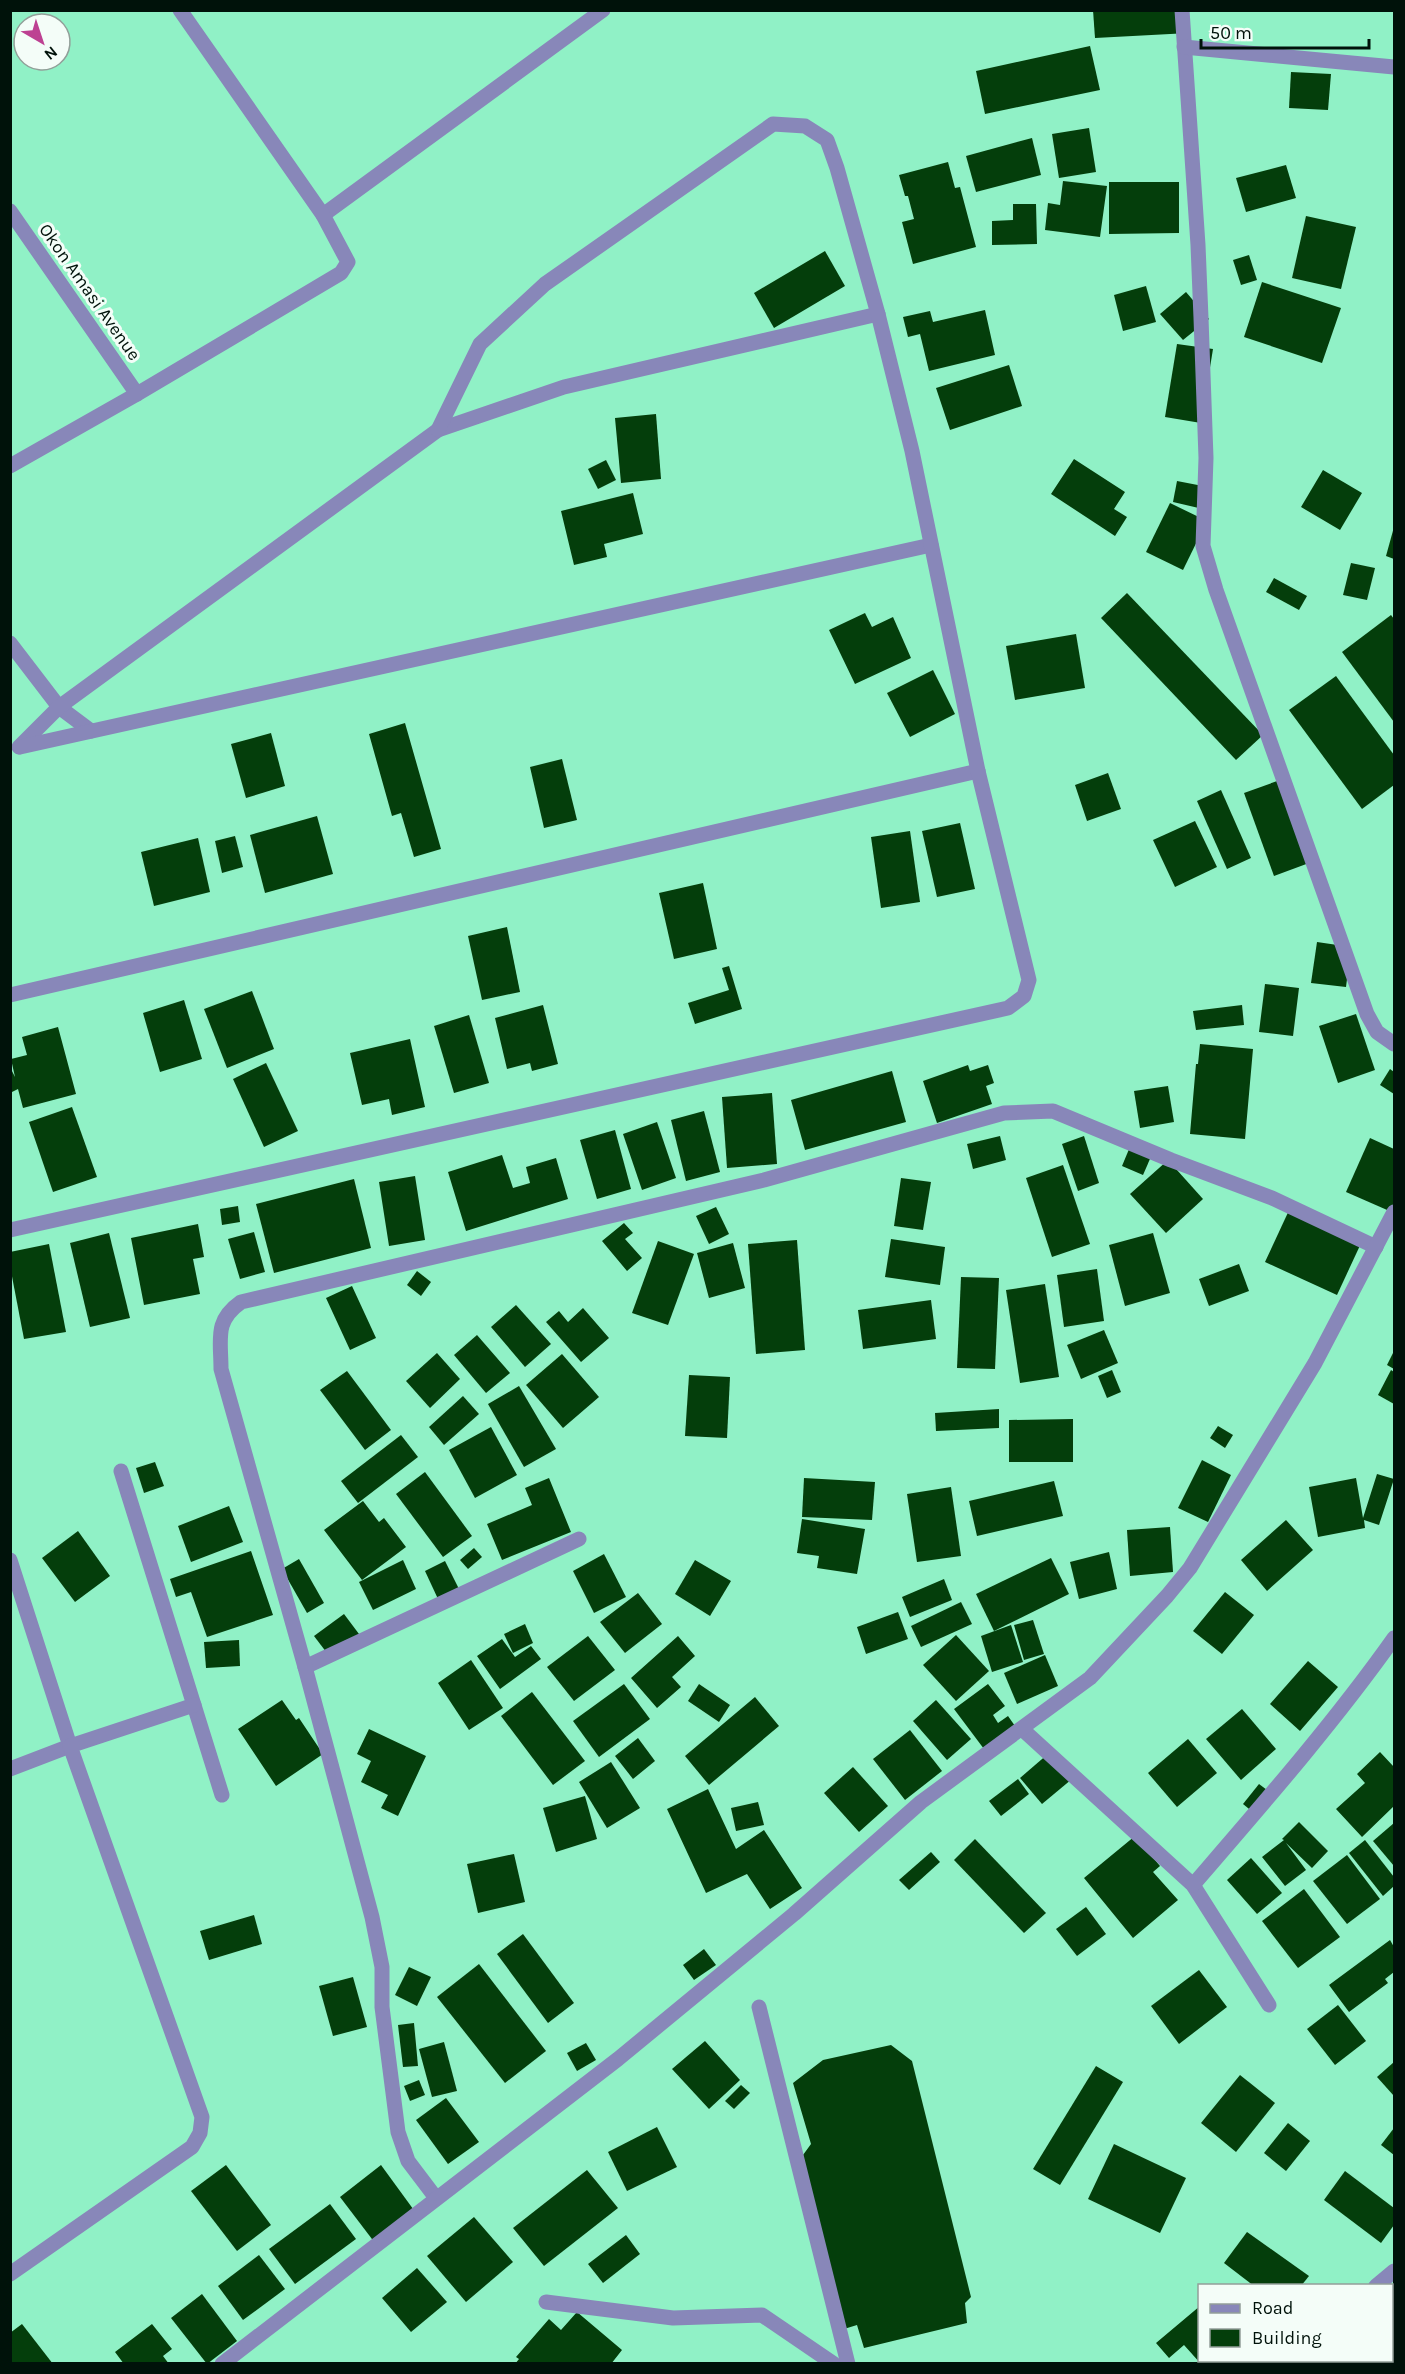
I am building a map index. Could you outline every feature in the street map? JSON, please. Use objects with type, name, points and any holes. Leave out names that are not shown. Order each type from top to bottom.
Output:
[{"type":"street","points":[[10,466],[341,273],[348,262],[323,215],[180,10]]},
{"type":"street","points":[[323,215],[603,10]]},
{"type":"street","points":[[1182,10],[1201,308],[1206,458],[1203,546],[1216,590],[1367,1014],[1377,1032],[1395,1044]]},
{"type":"street","points":[[1184,47],[1395,67]]},
{"type":"street","points":[[10,1230],[1008,1008],[1024,996],[1029,980],[978,771],[912,451],[878,314],[827,140],[805,126],[773,124],[545,284],[480,344],[438,430]]},
{"type":"street","name":"Okon Amasi Avenue","points":[[10,211],[137,394]]},
{"type":"street","points":[[15,748],[59,707],[438,430],[564,387],[878,314]]},
{"type":"street","points":[[15,748],[931,545]]},
{"type":"street","points":[[10,643],[59,707],[91,731]]},
{"type":"street","points":[[10,995],[978,771]]},
{"type":"street","points":[[436,2198],[408,2161],[398,2132],[382,2007],[380,1957],[372,1917],[305,1667],[221,1369],[221,1327],[228,1311],[242,1302],[764,1180],[1004,1113],[1053,1111],[1171,1160],[1272,1198],[1376,1247]]},
{"type":"street","points":[[222,2364],[618,2059],[794,1914],[921,1802],[1090,1678],[1167,1596],[1190,1568],[1315,1363],[1395,1212]]},
{"type":"street","points":[[121,1472],[222,1795]]},
{"type":"street","points":[[305,1667],[579,1539]]},
{"type":"street","points":[[10,1560],[70,1746],[202,2117],[200,2133],[192,2147],[10,2274]]},
{"type":"street","points":[[1193,1885],[1276,1789],[1395,1638]]},
{"type":"street","points":[[10,1769],[70,1746],[194,1705]]},
{"type":"street","points":[[1022,1729],[1193,1885],[1269,2005]]},
{"type":"street","points":[[759,2007],[848,2364]]},
{"type":"street","points":[[1379,2284],[1395,2271]]},
{"type":"street","points":[[546,2302],[673,2318],[762,2315],[834,2364]]},
{"type":"building","points":[[1093,10],[1188,10],[1189,33],[1095,38]]},
{"type":"building","points":[[1090,46],[1100,90],[985,114],[976,71]]},
{"type":"building","points":[[1291,72],[1331,74],[1328,110],[1289,108]]},
{"type":"building","points":[[1089,128],[1096,172],[1059,178],[1052,134]]},
{"type":"building","points":[[1032,138],[1041,175],[976,192],[966,156]]},
{"type":"building","points":[[948,162],[955,188],[960,187],[976,247],[913,264],[902,222],[914,219],[899,175]]},
{"type":"building","points":[[1286,165],[1296,198],[1246,212],[1236,178]]},
{"type":"building","points":[[1063,181],[1107,186],[1100,237],[1045,230],[1048,203],[1060,205]]},
{"type":"building","points":[[1109,182],[1179,182],[1179,233],[1109,234]]},
{"type":"building","points":[[1013,204],[1036,204],[1037,244],[992,245],[992,221],[1013,220]]},
{"type":"building","points":[[1306,216],[1356,227],[1341,289],[1292,278]]},
{"type":"building","points":[[825,251],[845,286],[774,328],[754,293]]},
{"type":"building","points":[[1249,255],[1257,280],[1241,285],[1233,260]]},
{"type":"building","points":[[1262,282],[1341,308],[1322,363],[1244,337]]},
{"type":"building","points":[[1146,286],[1156,322],[1123,331],[1114,295]]},
{"type":"building","points":[[1186,292],[1209,319],[1183,340],[1160,314]]},
{"type":"building","points":[[985,310],[995,355],[929,371],[920,334],[908,337],[903,317],[930,311],[933,322]]},
{"type":"building","points":[[1177,344],[1213,349],[1201,423],[1165,417]]},
{"type":"building","points":[[1009,365],[1022,406],[950,430],[936,388]]},
{"type":"building","points":[[656,414],[661,479],[621,483],[615,418]]},
{"type":"building","points":[[1074,459],[1125,492],[1114,509],[1127,517],[1115,536],[1051,494]]},
{"type":"building","points":[[606,460],[616,480],[598,489],[588,469]]},
{"type":"building","points":[[1323,470],[1362,493],[1340,530],[1301,507]]},
{"type":"building","points":[[1177,481],[1208,487],[1203,509],[1173,502]]},
{"type":"building","points":[[633,493],[643,534],[604,544],[607,557],[574,565],[561,511]]},
{"type":"building","points":[[1170,503],[1207,521],[1183,570],[1146,552]]},
{"type":"building","points":[[1394,527],[1394,559],[1386,556]]},
{"type":"building","points":[[1351,563],[1375,568],[1367,600],[1343,595]]},
{"type":"building","points":[[1274,578],[1307,596],[1299,610],[1266,592]]},
{"type":"building","points":[[1127,593],[1263,735],[1236,760],[1101,618]]},
{"type":"building","points":[[865,613],[872,627],[893,617],[911,658],[855,684],[829,630]]},
{"type":"building","points":[[1391,615],[1394,619],[1394,722],[1342,652]]},
{"type":"building","points":[[1076,634],[1085,688],[1015,700],[1006,646]]},
{"type":"building","points":[[933,670],[955,714],[910,737],[887,693]]},
{"type":"building","points":[[1336,676],[1394,755],[1394,785],[1362,809],[1289,710]]},
{"type":"building","points":[[405,723],[441,849],[414,857],[401,813],[392,816],[369,734]]},
{"type":"building","points":[[271,733],[285,786],[246,798],[231,744]]},
{"type":"building","points":[[562,759],[577,820],[544,828],[530,767]]},
{"type":"building","points":[[1108,773],[1121,809],[1087,821],[1075,785]]},
{"type":"building","points":[[1280,780],[1309,863],[1274,876],[1244,793]]},
{"type":"building","points":[[1221,790],[1251,858],[1227,869],[1197,801]]},
{"type":"building","points":[[317,816],[333,874],[265,893],[250,835]]},
{"type":"building","points":[[1195,821],[1217,867],[1175,887],[1153,840]]},
{"type":"building","points":[[960,823],[975,889],[937,897],[922,831]]},
{"type":"building","points":[[910,831],[920,902],[881,908],[871,837]]},
{"type":"building","points":[[235,836],[243,867],[222,873],[215,841]]},
{"type":"building","points":[[198,838],[210,892],[154,906],[141,852]]},
{"type":"building","points":[[703,883],[717,949],[674,959],[659,893]]},
{"type":"building","points":[[507,927],[520,992],[482,1000],[468,936]]},
{"type":"building","points":[[1317,942],[1351,947],[1346,987],[1311,983]]},
{"type":"building","points":[[729,966],[742,1009],[695,1024],[688,1003],[729,990],[722,968]]},
{"type":"building","points":[[1265,984],[1299,988],[1293,1036],[1259,1032]]},
{"type":"building","points":[[252,991],[274,1049],[227,1068],[204,1009]]},
{"type":"building","points":[[184,1000],[202,1059],[160,1072],[143,1013]]},
{"type":"building","points":[[543,1005],[558,1064],[532,1071],[530,1063],[507,1069],[495,1018]]},
{"type":"building","points":[[1242,1005],[1244,1025],[1196,1030],[1193,1011]]},
{"type":"building","points":[[1356,1014],[1375,1070],[1338,1083],[1319,1026]]},
{"type":"building","points":[[469,1015],[489,1083],[454,1093],[434,1026]]},
{"type":"building","points":[[58,1027],[76,1094],[23,1108],[18,1089],[10,1093],[10,1067],[15,1077],[11,1059],[27,1055],[22,1037]]},
{"type":"building","points":[[410,1039],[425,1107],[392,1115],[389,1099],[362,1105],[350,1053]]},
{"type":"building","points":[[1200,1044],[1253,1049],[1245,1139],[1190,1134]]},
{"type":"building","points":[[266,1063],[298,1131],[264,1147],[233,1079]]},
{"type":"building","points":[[968,1065],[970,1071],[988,1065],[994,1083],[986,1086],[992,1104],[937,1123],[923,1081]]},
{"type":"building","points":[[1390,1069],[1394,1072],[1394,1094],[1380,1085]]},
{"type":"building","points":[[892,1071],[906,1122],[805,1150],[791,1100]]},
{"type":"building","points":[[1168,1086],[1174,1122],[1140,1128],[1134,1091]]},
{"type":"building","points":[[772,1093],[777,1164],[727,1168],[722,1097]]},
{"type":"building","points":[[72,1107],[97,1177],[53,1192],[29,1122]]},
{"type":"building","points":[[704,1111],[720,1172],[686,1181],[671,1120]]},
{"type":"building","points":[[657,1122],[676,1178],[642,1190],[623,1134]]},
{"type":"building","points":[[615,1130],[631,1189],[597,1199],[580,1140]]},
{"type":"building","points":[[1000,1136],[1006,1160],[973,1169],[967,1144]]},
{"type":"building","points":[[1084,1136],[1099,1183],[1078,1191],[1062,1144]]},
{"type":"building","points":[[1370,1138],[1394,1149],[1394,1213],[1346,1192]]},
{"type":"building","points":[[1132,1142],[1153,1152],[1143,1175],[1122,1166]]},
{"type":"building","points":[[502,1155],[513,1188],[530,1183],[526,1167],[556,1158],[568,1199],[466,1231],[448,1172]]},
{"type":"building","points":[[1168,1160],[1203,1199],[1166,1233],[1130,1194]]},
{"type":"building","points":[[1063,1165],[1090,1244],[1052,1257],[1026,1178]]},
{"type":"building","points":[[415,1176],[425,1240],[389,1246],[379,1182]]},
{"type":"building","points":[[901,1178],[931,1182],[923,1230],[894,1226]]},
{"type":"building","points":[[354,1179],[371,1248],[274,1273],[256,1204]]},
{"type":"building","points":[[238,1206],[240,1222],[222,1225],[220,1209]]},
{"type":"building","points":[[1291,1206],[1363,1239],[1337,1295],[1265,1262]]},
{"type":"building","points":[[716,1207],[729,1234],[709,1244],[696,1216]]},
{"type":"building","points":[[624,1223],[633,1233],[625,1239],[642,1258],[627,1271],[602,1241]]},
{"type":"building","points":[[198,1224],[204,1257],[193,1259],[200,1294],[144,1305],[131,1238]]},
{"type":"building","points":[[254,1232],[265,1272],[240,1279],[228,1239]]},
{"type":"building","points":[[109,1233],[130,1318],[90,1327],[70,1243]]},
{"type":"building","points":[[1153,1233],[1170,1293],[1125,1306],[1109,1245]]},
{"type":"building","points":[[891,1239],[945,1247],[940,1285],[885,1277]]},
{"type":"building","points":[[797,1240],[805,1350],[756,1354],[748,1244]]},
{"type":"building","points":[[658,1241],[694,1254],[668,1325],[632,1313]]},
{"type":"building","points":[[733,1243],[745,1288],[709,1298],[697,1253]]},
{"type":"building","points":[[49,1244],[66,1332],[24,1339],[10,1266],[10,1252]]},
{"type":"building","points":[[1239,1264],[1249,1291],[1209,1306],[1199,1279]]},
{"type":"building","points":[[1097,1269],[1104,1321],[1064,1327],[1057,1275]]},
{"type":"building","points":[[417,1271],[431,1282],[421,1296],[407,1285]]},
{"type":"building","points":[[961,1277],[999,1278],[995,1369],[957,1368]]},
{"type":"building","points":[[1045,1284],[1059,1377],[1020,1383],[1006,1290]]},
{"type":"building","points":[[352,1286],[376,1338],[350,1350],[326,1298]]},
{"type":"building","points":[[931,1300],[936,1339],[863,1349],[858,1310]]},
{"type":"building","points":[[516,1305],[551,1344],[525,1367],[491,1327]]},
{"type":"building","points":[[583,1308],[609,1338],[581,1362],[546,1322],[559,1311],[568,1322]]},
{"type":"building","points":[[1104,1330],[1118,1363],[1081,1379],[1067,1345]]},
{"type":"building","points":[[477,1335],[510,1373],[486,1393],[454,1355]]},
{"type":"building","points":[[1394,1351],[1394,1369],[1387,1365]]},
{"type":"building","points":[[437,1353],[460,1379],[430,1408],[406,1381]]},
{"type":"building","points":[[562,1354],[599,1397],[563,1428],[526,1385]]},
{"type":"building","points":[[1112,1370],[1121,1392],[1107,1398],[1098,1376]]},
{"type":"building","points":[[1391,1370],[1394,1372],[1394,1404],[1378,1395]]},
{"type":"building","points":[[347,1371],[391,1430],[365,1450],[320,1390]]},
{"type":"building","points":[[689,1375],[730,1377],[727,1438],[685,1436]]},
{"type":"building","points":[[519,1386],[556,1449],[524,1467],[488,1404]]},
{"type":"building","points":[[463,1396],[479,1414],[444,1445],[429,1427]]},
{"type":"building","points":[[999,1409],[999,1428],[936,1431],[935,1413]]},
{"type":"building","points":[[1073,1419],[1073,1462],[1009,1462],[1009,1420]]},
{"type":"building","points":[[1218,1426],[1233,1435],[1225,1448],[1210,1438]]},
{"type":"building","points":[[491,1427],[517,1475],[475,1498],[449,1450]]},
{"type":"building","points":[[401,1435],[418,1457],[358,1503],[341,1481]]},
{"type":"building","points":[[1202,1460],[1231,1475],[1208,1522],[1178,1508]]},
{"type":"building","points":[[155,1462],[164,1486],[144,1493],[136,1468]]},
{"type":"building","points":[[425,1472],[472,1536],[443,1557],[396,1494]]},
{"type":"building","points":[[1377,1474],[1394,1479],[1379,1525],[1364,1520],[1365,1528],[1318,1537],[1309,1487],[1356,1478],[1363,1518]]},
{"type":"building","points":[[549,1478],[571,1532],[502,1560],[487,1524],[532,1505],[525,1488]]},
{"type":"building","points":[[804,1478],[875,1482],[872,1520],[802,1517]]},
{"type":"building","points":[[1054,1481],[1063,1516],[977,1536],[969,1501]]},
{"type":"building","points":[[951,1487],[961,1556],[917,1562],[907,1494]]},
{"type":"building","points":[[363,1501],[379,1522],[384,1518],[406,1547],[362,1580],[324,1530]]},
{"type":"building","points":[[229,1506],[243,1542],[191,1562],[178,1526]]},
{"type":"building","points":[[802,1519],[865,1529],[857,1574],[817,1568],[819,1556],[797,1553]]},
{"type":"building","points":[[1286,1520],[1313,1550],[1267,1591],[1241,1560]]},
{"type":"building","points":[[1170,1527],[1173,1572],[1130,1576],[1127,1530]]},
{"type":"building","points":[[78,1531],[110,1576],[75,1602],[42,1558]]},
{"type":"building","points":[[474,1548],[482,1557],[468,1569],[460,1560]]},
{"type":"building","points":[[251,1551],[273,1615],[207,1637],[191,1592],[176,1597],[170,1579]]},
{"type":"building","points":[[1109,1552],[1117,1589],[1079,1599],[1070,1562]]},
{"type":"building","points":[[604,1554],[626,1597],[594,1613],[573,1571]]},
{"type":"building","points":[[1051,1558],[1069,1594],[994,1631],[976,1594]]},
{"type":"building","points":[[299,1559],[324,1603],[307,1613],[282,1569]]},
{"type":"building","points":[[403,1560],[416,1589],[373,1610],[359,1582]]},
{"type":"building","points":[[695,1560],[731,1581],[710,1616],[675,1594]]},
{"type":"building","points":[[445,1561],[459,1589],[438,1599],[425,1571]]},
{"type":"building","points":[[944,1579],[952,1600],[910,1617],[902,1597]]},
{"type":"building","points":[[1225,1592],[1254,1615],[1222,1654],[1193,1631]]},
{"type":"building","points":[[638,1593],[662,1624],[625,1653],[600,1622]]},
{"type":"building","points":[[961,1602],[972,1624],[921,1647],[911,1626]]},
{"type":"building","points":[[898,1612],[908,1639],[866,1654],[857,1627]]},
{"type":"building","points":[[344,1614],[362,1638],[333,1661],[314,1636]]},
{"type":"building","points":[[1033,1620],[1044,1654],[1024,1660],[1014,1625]]},
{"type":"building","points":[[525,1624],[533,1643],[513,1653],[504,1634]]},
{"type":"building","points":[[1011,1625],[1023,1662],[992,1672],[981,1636]]},
{"type":"building","points":[[956,1635],[989,1671],[956,1701],[923,1665]]},
{"type":"building","points":[[588,1636],[615,1670],[574,1701],[547,1667]]},
{"type":"building","points":[[678,1636],[695,1656],[672,1677],[681,1687],[657,1708],[631,1678]]},
{"type":"building","points":[[502,1639],[515,1657],[531,1646],[541,1659],[500,1689],[477,1656]]},
{"type":"building","points":[[239,1640],[240,1666],[206,1668],[204,1642]]},
{"type":"building","points":[[1045,1655],[1058,1686],[1017,1704],[1004,1673]]},
{"type":"building","points":[[471,1660],[503,1708],[469,1730],[438,1683]]},
{"type":"building","points":[[1308,1661],[1338,1687],[1300,1731],[1270,1704]]},
{"type":"building","points":[[624,1684],[650,1719],[599,1757],[573,1721]]},
{"type":"building","points":[[699,1684],[730,1705],[719,1722],[688,1701]]},
{"type":"building","points":[[988,1684],[1005,1706],[993,1715],[998,1723],[1008,1716],[1015,1726],[984,1749],[954,1709]]},
{"type":"building","points":[[532,1692],[585,1761],[553,1785],[501,1716]]},
{"type":"building","points":[[755,1697],[779,1726],[709,1785],[685,1756]]},
{"type":"building","points":[[282,1700],[296,1720],[299,1718],[323,1754],[276,1786],[238,1729]]},
{"type":"building","points":[[936,1700],[971,1739],[947,1760],[913,1721]]},
{"type":"building","points":[[1242,1709],[1276,1749],[1241,1780],[1206,1739]]},
{"type":"building","points":[[369,1729],[426,1756],[398,1816],[381,1808],[388,1795],[361,1782],[371,1761],[357,1754]]},
{"type":"building","points":[[910,1730],[942,1771],[905,1800],[873,1759]]},
{"type":"building","points":[[638,1738],[655,1761],[633,1779],[615,1756]]},
{"type":"building","points":[[1188,1739],[1217,1773],[1177,1807],[1148,1773]]},
{"type":"building","points":[[1380,1752],[1394,1767],[1394,1806],[1362,1837],[1336,1809],[1365,1783],[1357,1774]]},
{"type":"building","points":[[1049,1753],[1072,1779],[1042,1804],[1020,1778]]},
{"type":"building","points":[[611,1762],[640,1808],[607,1828],[579,1782]]},
{"type":"building","points":[[853,1767],[888,1806],[859,1832],[824,1793]]},
{"type":"building","points":[[1018,1779],[1029,1794],[1001,1816],[989,1801]]},
{"type":"building","points":[[1259,1784],[1271,1793],[1254,1813],[1243,1804]]},
{"type":"building","points":[[708,1789],[736,1849],[764,1830],[802,1888],[770,1909],[747,1874],[706,1893],[667,1809]]},
{"type":"building","points":[[585,1796],[597,1839],[556,1852],[543,1808]]},
{"type":"building","points":[[758,1802],[764,1825],[736,1831],[731,1808]]},
{"type":"building","points":[[1299,1822],[1328,1851],[1312,1868],[1286,1843],[1306,1870],[1285,1886],[1262,1857],[1284,1840],[1282,1839]]},
{"type":"building","points":[[1394,1823],[1394,1866],[1373,1841]]},
{"type":"building","points":[[1135,1836],[1160,1866],[1153,1872],[1178,1900],[1133,1938],[1084,1878]]},
{"type":"building","points":[[975,1839],[1046,1913],[1024,1933],[954,1860]]},
{"type":"building","points":[[1365,1840],[1394,1877],[1394,1886],[1383,1896],[1349,1853]]},
{"type":"building","points":[[931,1852],[940,1862],[909,1890],[899,1880]]},
{"type":"building","points":[[514,1854],[525,1902],[478,1913],[467,1864]]},
{"type":"building","points":[[1347,1855],[1380,1899],[1347,1924],[1313,1881]]},
{"type":"building","points":[[1251,1858],[1282,1893],[1257,1914],[1227,1880]]},
{"type":"building","points":[[1304,1889],[1340,1937],[1298,1968],[1262,1921]]},
{"type":"building","points":[[1086,1907],[1106,1934],[1077,1956],[1056,1929]]},
{"type":"building","points":[[254,1915],[262,1944],[209,1960],[200,1931]]},
{"type":"building","points":[[523,1934],[574,2003],[548,2023],[497,1954]]},
{"type":"building","points":[[1390,1940],[1394,1947],[1394,1972],[1385,1979],[1388,1983],[1349,2012],[1329,1985]]},
{"type":"building","points":[[704,1949],[716,1965],[694,1980],[683,1965]]},
{"type":"building","points":[[479,1964],[546,2051],[505,2083],[437,1997]]},
{"type":"building","points":[[409,1967],[431,1977],[417,2006],[395,1995]]},
{"type":"building","points":[[1199,1970],[1227,2007],[1179,2044],[1151,2006]]},
{"type":"building","points":[[353,1977],[367,2027],[333,2036],[319,1986]]},
{"type":"building","points":[[1338,2005],[1366,2041],[1335,2065],[1307,2029]]},
{"type":"building","points":[[414,2023],[418,2066],[403,2067],[398,2025]]},
{"type":"building","points":[[705,2041],[740,2080],[709,2109],[672,2069]]},
{"type":"building","points":[[444,2042],[457,2091],[432,2097],[419,2049]]},
{"type":"building","points":[[586,2043],[596,2060],[577,2071],[567,2053]]},
{"type":"building","points":[[891,2045],[912,2061],[971,2297],[965,2303],[967,2323],[864,2348],[857,2325],[844,2329],[803,2155],[811,2144],[793,2083],[823,2060]]},
{"type":"building","points":[[1394,2062],[1394,2096],[1377,2077]]},
{"type":"building","points":[[1096,2066],[1123,2082],[1060,2185],[1033,2169]]},
{"type":"building","points":[[1240,2075],[1275,2103],[1236,2152],[1201,2123]]},
{"type":"building","points":[[419,2080],[425,2095],[410,2101],[404,2086]]},
{"type":"building","points":[[741,2085],[750,2093],[734,2109],[725,2101]]},
{"type":"building","points":[[446,2098],[479,2142],[448,2164],[416,2120]]},
{"type":"building","points":[[1288,2123],[1310,2141],[1286,2171],[1264,2153]]},
{"type":"building","points":[[657,2127],[677,2167],[627,2191],[608,2152]]},
{"type":"building","points":[[1394,2128],[1394,2155],[1381,2145]]},
{"type":"building","points":[[1114,2144],[1186,2178],[1160,2233],[1088,2199]]},
{"type":"building","points":[[226,2165],[271,2225],[237,2251],[191,2191]]},
{"type":"building","points":[[381,2165],[416,2213],[375,2243],[340,2197]]},
{"type":"building","points":[[587,2170],[618,2208],[544,2266],[513,2228]]},
{"type":"building","points":[[1345,2171],[1394,2208],[1394,2225],[1381,2243],[1324,2200]]},
{"type":"building","points":[[330,2204],[356,2239],[295,2284],[269,2249]]},
{"type":"building","points":[[474,2217],[513,2262],[466,2302],[427,2256]]},
{"type":"building","points":[[1247,2232],[1309,2276],[1303,2284],[1251,2284],[1224,2263]]},
{"type":"building","points":[[626,2235],[640,2254],[603,2283],[588,2264]]},
{"type":"building","points":[[259,2255],[285,2289],[243,2320],[218,2286]]},
{"type":"building","points":[[417,2268],[447,2302],[411,2332],[382,2298]]},
{"type":"building","points":[[202,2294],[237,2341],[207,2364],[171,2318]]},
{"type":"building","points":[[1198,2308],[1198,2361],[1184,2345],[1169,2358],[1156,2343]]},
{"type":"building","points":[[577,2312],[622,2350],[611,2364],[515,2364],[519,2359],[516,2357],[549,2319],[561,2330]]},
{"type":"building","points":[[22,2324],[53,2364],[10,2364],[10,2333]]},
{"type":"building","points":[[152,2324],[172,2349],[163,2356],[169,2364],[124,2364],[115,2352]]},
{"type":"building","points":[[1393,2338],[1394,2364],[1387,2364],[1386,2362],[1393,2362]]}]
